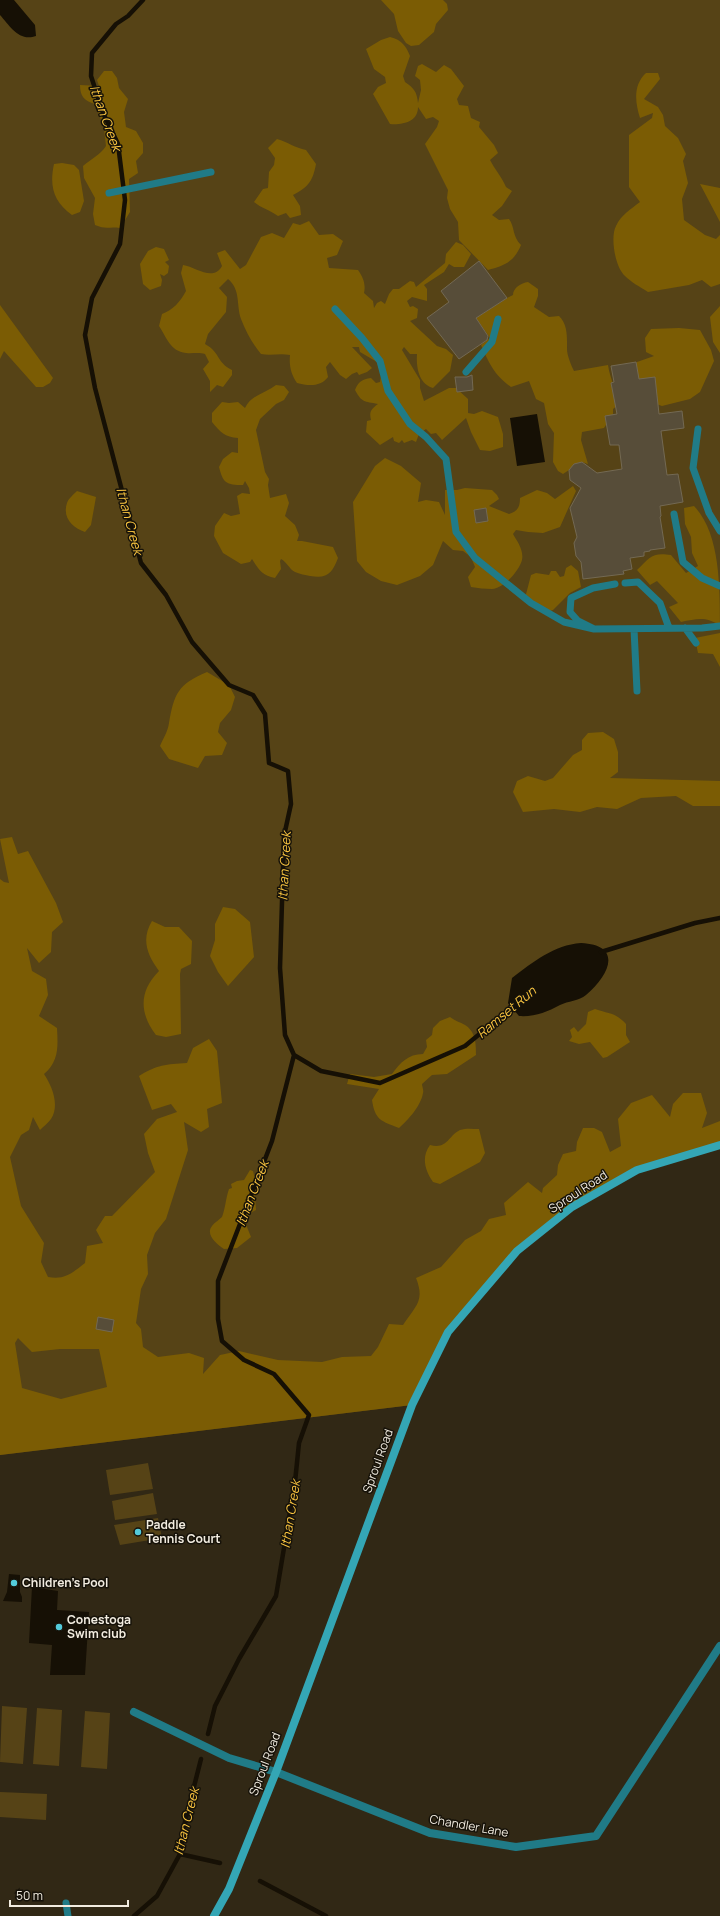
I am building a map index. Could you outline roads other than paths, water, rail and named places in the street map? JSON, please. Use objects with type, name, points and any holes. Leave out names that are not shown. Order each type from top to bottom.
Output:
[{"type":"main road","name":"Sproul Road","points":[[214,1916],[229,1889],[276,1772],[412,1405],[448,1332],[517,1251],[572,1207],[637,1170],[720,1145]]},
{"type":"street","name":"Chandler Lane","points":[[134,1712],[230,1758],[276,1772],[430,1833],[516,1847],[596,1836],[720,1646]]},
{"type":"lane","points":[[111,192],[211,172]]},
{"type":"lane","points":[[334,309],[362,338],[380,361],[388,391],[410,424],[426,437],[446,459],[456,532],[475,558],[531,603],[564,622],[594,629],[720,626]]},
{"type":"lane","points":[[466,372],[492,342],[498,319]]},
{"type":"lane","points":[[698,430],[693,468],[709,513],[720,531]]},
{"type":"lane","points":[[674,514],[683,562],[702,578],[720,586]]},
{"type":"lane","points":[[625,583],[638,582],[660,603],[669,628]]},
{"type":"lane","points":[[594,629],[578,622],[570,612],[571,598],[593,588],[615,584]]},
{"type":"lane","points":[[685,628],[696,643]]},
{"type":"lane","points":[[634,629],[637,691]]},
{"type":"lane","points":[[66,1903],[68,1916]]},
{"type":"waterway","name":"Ithan Creek","points":[[143,0],[128,16],[116,24],[92,53],[91,76],[103,113],[118,144],[125,200],[120,244],[92,298],[85,335],[95,388],[141,563],[166,595],[192,642],[229,685],[253,695],[265,714],[269,763],[288,771],[291,804],[284,836],[280,968],[285,1035],[294,1055],[272,1141],[218,1281],[218,1319],[222,1341],[244,1360],[274,1374],[309,1415],[299,1443],[295,1482],[276,1596],[239,1659],[215,1706],[208,1734]]},
{"type":"waterway","name":"Ramset Run","points":[[601,952],[695,923],[720,918]]},
{"type":"waterway","name":"Ramset Run","points":[[294,1055],[321,1071],[380,1083],[465,1046],[516,1004]]},
{"type":"waterway","name":"Ithan Creek","points":[[134,1916],[157,1896],[180,1854],[185,1822],[201,1759]]},
{"type":"waterway","points":[[180,1854],[220,1863]]},
{"type":"waterway","points":[[260,1881],[326,1916]]},
{"type":"place","name":"Paddle Tennis Court","points":[[138,1532]]},
{"type":"place","name":"Children's Pool","points":[[14,1583]]},
{"type":"place","name":"Conestoga Swim club","points":[[59,1627]]}]
